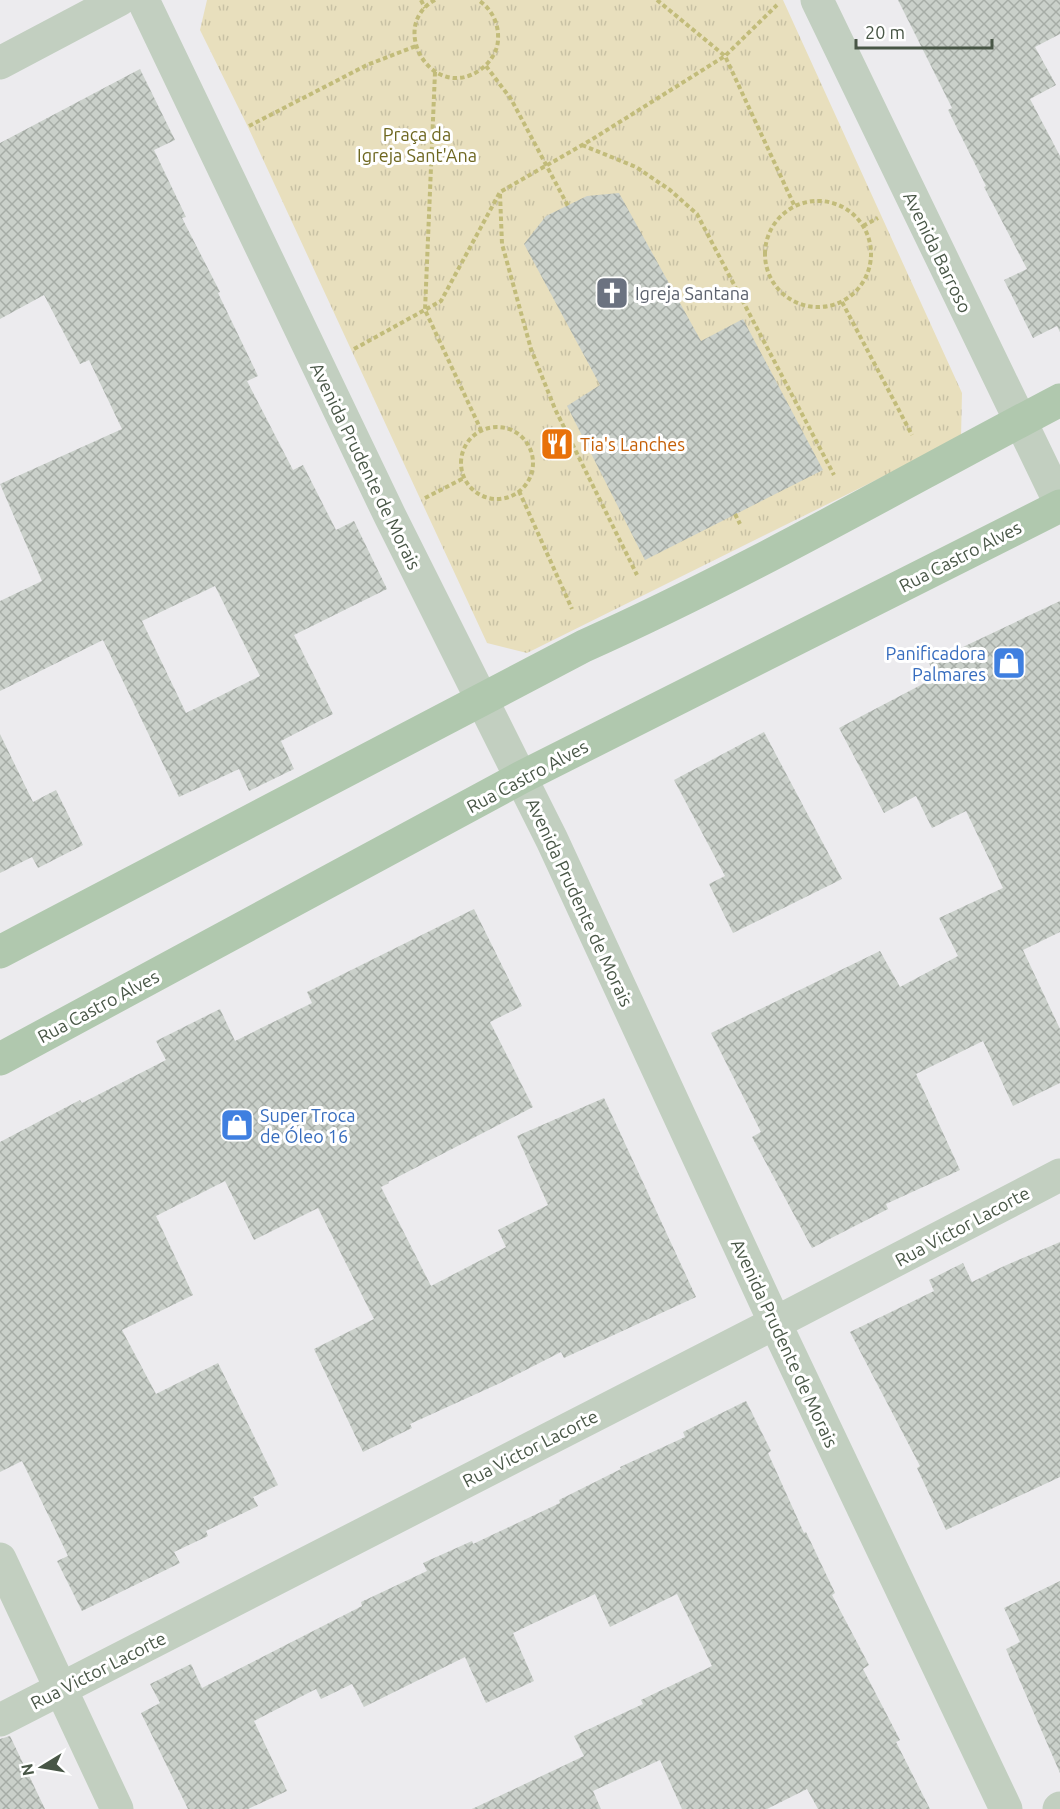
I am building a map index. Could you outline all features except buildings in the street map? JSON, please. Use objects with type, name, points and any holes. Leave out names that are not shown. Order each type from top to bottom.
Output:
[{"type":"main road","points":[[0,952],[585,646],[655,614],[1060,400]]},
{"type":"main road","name":"Rua Castro Alves","points":[[0,1059],[522,777],[1060,504]]},
{"type":"street","points":[[0,63],[119,0]]},
{"type":"street","name":"Avenida Prudente de Morais","points":[[143,0],[390,516],[522,777],[775,1323],[1006,1809]]},
{"type":"street","name":"Avenida Barroso","points":[[817,0],[1060,504]]},
{"type":"street","name":"Rua Victor Lacorte","points":[[0,1720],[1060,1175]]},
{"type":"street","points":[[0,1559],[117,1809]]},
{"type":"path","points":[[421,0],[425,8]]},
{"type":"path","points":[[435,0],[425,8],[416,25],[416,46],[425,63],[435,72],[448,77],[462,78],[486,66],[494,55],[499,41],[493,14],[485,2],[478,0]]},
{"type":"path","points":[[657,0],[725,56],[795,207]]},
{"type":"path","points":[[319,368],[441,301],[500,192],[582,145],[725,56],[782,0]]},
{"type":"path","points":[[262,119],[367,65],[416,46]]},
{"type":"path","points":[[486,66],[511,99],[568,206]]},
{"type":"path","points":[[435,72],[425,310],[481,430]]},
{"type":"path","points":[[582,145],[636,167],[670,190],[697,214],[853,510]]},
{"type":"path","points":[[500,192],[502,244],[531,349],[555,409],[655,614]]},
{"type":"path","points":[[820,201],[836,204],[851,213],[863,226],[870,242],[871,260],[866,277],[856,292],[842,302],[824,308],[807,306],[790,299],[777,287],[768,272],[765,255],[768,238],[776,223],[795,207],[820,201]]},
{"type":"path","points":[[842,302],[892,396]]},
{"type":"path","points":[[496,426],[508,428],[527,441],[534,465],[525,487],[516,495],[492,500],[470,489],[464,478],[461,454],[465,443],[481,430],[496,426]]},
{"type":"path","points":[[519,491],[561,583]]},
{"type":"green space","name":"Praça da Igreja Sant'Ana","points":[[207,0],[783,0],[962,393],[961,438],[527,653],[487,643],[248,127],[200,30]]},
{"type":"place","name":"Igreja Santana","points":[[612,293]]},
{"type":"place","name":"Tia's Lanches","points":[[557,444]]},
{"type":"place","name":"Panificadora Palmares","points":[[1009,663]]},
{"type":"place","name":"Super Troca de Óleo 16","points":[[237,1125]]}]
